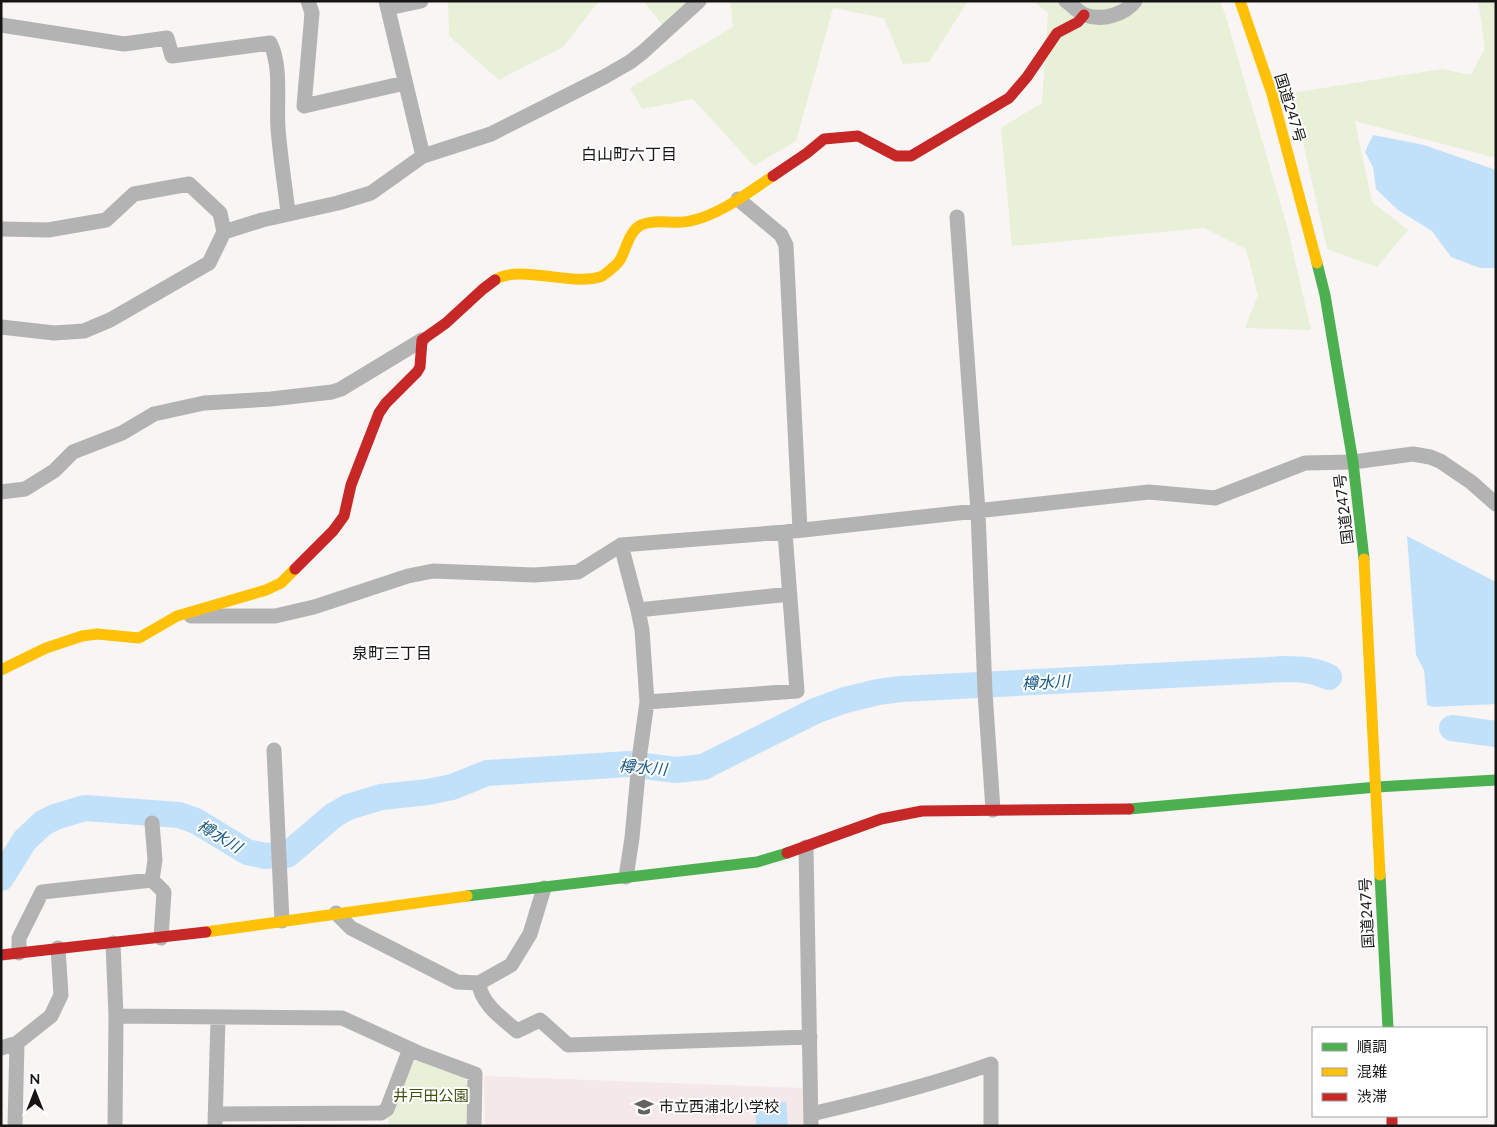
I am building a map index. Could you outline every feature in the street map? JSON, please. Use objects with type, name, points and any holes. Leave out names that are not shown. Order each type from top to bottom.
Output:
[{"type":"main road","name":"国道247号","points":[[1240,1],[1272,94],[1308,224],[1324,295],[1353,462],[1363,541],[1388,1027]]},
{"type":"main road","points":[[1,670],[36,653],[75,638],[93,634],[139,638],[177,616],[266,590],[281,583],[333,531],[344,516],[360,460],[379,414],[386,403],[420,367],[422,340],[446,323],[482,289],[500,276],[513,274],[583,279],[601,278],[619,262],[632,235],[639,226],[652,222],[687,222],[703,218],[738,199],[807,153],[824,139],[858,136],[896,156],[911,156],[1008,98],[1027,77],[1057,33],[1078,22],[1084,15]]},
{"type":"main road","points":[[1,955],[162,938],[450,898],[757,862],[806,847],[881,819],[922,811],[1105,810],[1376,787],[1496,780]]},
{"type":"street","points":[[308,1],[312,13],[304,106],[405,83]]},
{"type":"street","points":[[422,1],[387,4],[423,156]]},
{"type":"street","points":[[224,232],[288,213],[338,203],[371,192],[423,156],[491,134],[604,77],[644,52],[699,1]]},
{"type":"street","points":[[1066,1],[1084,15],[1106,18],[1125,11],[1135,1]]},
{"type":"street","points":[[1,25],[124,44],[166,38],[172,56],[270,43],[274,51],[276,64],[278,129],[288,213]]},
{"type":"street","points":[[1,229],[48,230],[106,220],[134,194],[189,184],[220,213],[224,232],[209,262],[118,316],[84,331],[47,333],[1,327]]},
{"type":"street","points":[[647,702],[797,691],[790,594],[792,531],[786,245],[780,235],[738,199]]},
{"type":"street","points":[[957,216],[978,511],[985,684],[993,810]]},
{"type":"street","points":[[1,492],[25,489],[54,471],[74,452],[122,433],[154,414],[204,403],[271,399],[332,392],[422,340]]},
{"type":"street","points":[[177,616],[275,616],[314,607],[408,576],[434,571],[534,574],[578,572],[621,545],[792,531],[1148,492],[1215,498],[1305,463],[1353,462],[1413,454],[1430,457],[1440,461],[1471,482],[1496,504]]},
{"type":"street","points":[[621,545],[642,630],[647,702],[639,756],[626,877]]},
{"type":"street","points":[[638,610],[790,594]]},
{"type":"street","points":[[274,750],[282,921]]},
{"type":"street","points":[[152,823],[155,860],[152,880]]},
{"type":"street","points":[[806,847],[811,1120],[946,1080],[991,1064],[991,1126]]},
{"type":"street","points":[[152,880],[164,892],[162,938]]},
{"type":"street","points":[[18,953],[19,938],[42,892],[152,880]]},
{"type":"street","points":[[336,913],[351,928],[457,982],[479,983],[511,965],[530,934],[544,888]]},
{"type":"street","points":[[113,943],[116,1016],[116,1126]]},
{"type":"street","points":[[1,1048],[17,1043],[51,1016],[61,995],[58,948]]},
{"type":"street","points":[[479,983],[484,999],[517,1031],[540,1020],[568,1045],[810,1037]]},
{"type":"street","points":[[116,1016],[342,1018],[410,1049],[474,1074],[474,1126]]},
{"type":"street","points":[[218,1018],[215,1120],[381,1113],[387,1109],[410,1049]]},
{"type":"street","points":[[15,1126],[17,1043]]},
{"type":"shaded area","name":"市立西浦北小学校","points":[[484,1076],[804,1088],[804,1126],[485,1126]]},
{"type":"green space","points":[[448,1],[599,1],[563,47],[499,80],[449,36]]},
{"type":"green space","points":[[643,1],[713,1],[664,27]]},
{"type":"green space","points":[[730,1],[968,1],[929,62],[903,64],[884,18],[833,8],[796,141],[754,166],[693,99],[642,109],[630,88],[733,27]]},
{"type":"green space","points":[[1033,1],[1220,1],[1287,226],[1311,330],[1245,328],[1258,295],[1246,249],[1204,228],[1012,246],[1001,128],[1042,103],[1048,13]]},
{"type":"green space","points":[[1478,1],[1496,1],[1496,158],[1355,121],[1372,202],[1408,230],[1377,267],[1327,249],[1292,93],[1441,69],[1471,75],[1485,48]]},
{"type":"green space","name":"井戸田公園","points":[[417,1058],[464,1076],[467,1083],[466,1126],[389,1126],[388,1119],[414,1060]]},
{"type":"water","points":[[1373,135],[1424,145],[1496,170],[1496,268],[1480,268],[1451,257],[1432,231],[1398,210],[1376,189],[1373,167],[1365,152]]},
{"type":"water","points":[[1407,536],[1496,582],[1496,704],[1433,707],[1427,705],[1424,670],[1416,655]]},
{"type":"water","points":[[755,1102],[786,1102],[788,1126],[756,1126]]},
{"type":"waterway","name":"樽水川","points":[[1,878],[25,840],[43,823],[55,817],[85,808],[179,815],[196,821],[247,852],[265,856],[287,855],[334,815],[348,807],[381,797],[428,792],[452,787],[487,773],[629,764],[676,770],[703,767],[815,711],[845,700],[878,692],[901,689],[1285,669],[1308,670],[1329,677]]},
{"type":"waterway","name":"樽水川","points":[[1452,728],[1496,734]]},
{"type":"traffic: fast","points":[[1317,263],[1325,295],[1353,462],[1364,559]]},
{"type":"traffic: fast","points":[[1129,809],[1377,787],[1496,780]]},
{"type":"traffic: fast","points":[[467,896],[757,862],[787,853]]},
{"type":"traffic: fast","points":[[1380,875],[1388,1027]]},
{"type":"traffic: slow","points":[[1240,1],[1272,94],[1317,263]]},
{"type":"traffic: slow","points":[[495,280],[517,274],[575,279],[600,277],[619,262],[631,236],[641,225],[653,222],[684,222],[712,214],[733,203],[773,176]]},
{"type":"traffic: slow","points":[[1364,559],[1380,875]]},
{"type":"traffic: slow","points":[[1,670],[46,648],[82,636],[97,634],[139,638],[177,616],[266,590],[281,583],[295,569]]},
{"type":"traffic: slow","points":[[206,932],[467,896]]},
{"type":"traffic: jam","points":[[773,176],[824,139],[858,136],[896,156],[911,156],[1009,98],[1027,77],[1057,33],[1078,22],[1084,15]]},
{"type":"traffic: jam","points":[[295,569],[333,531],[344,516],[351,485],[379,413],[420,367],[422,340],[446,323],[495,280]]},
{"type":"traffic: jam","points":[[787,853],[881,819],[922,811],[1129,809]]},
{"type":"traffic: jam","points":[[1,955],[206,932]]},
{"type":"traffic: jam","points":[[1392,1117],[1392,1126]]},
{"type":"place","name":"市立西浦北小学校","points":[[644,1107]]},
{"type":"district","name":"白山町六丁目","points":[[629,154]]},
{"type":"district","name":"泉町三丁目","points":[[392,653]]}]
